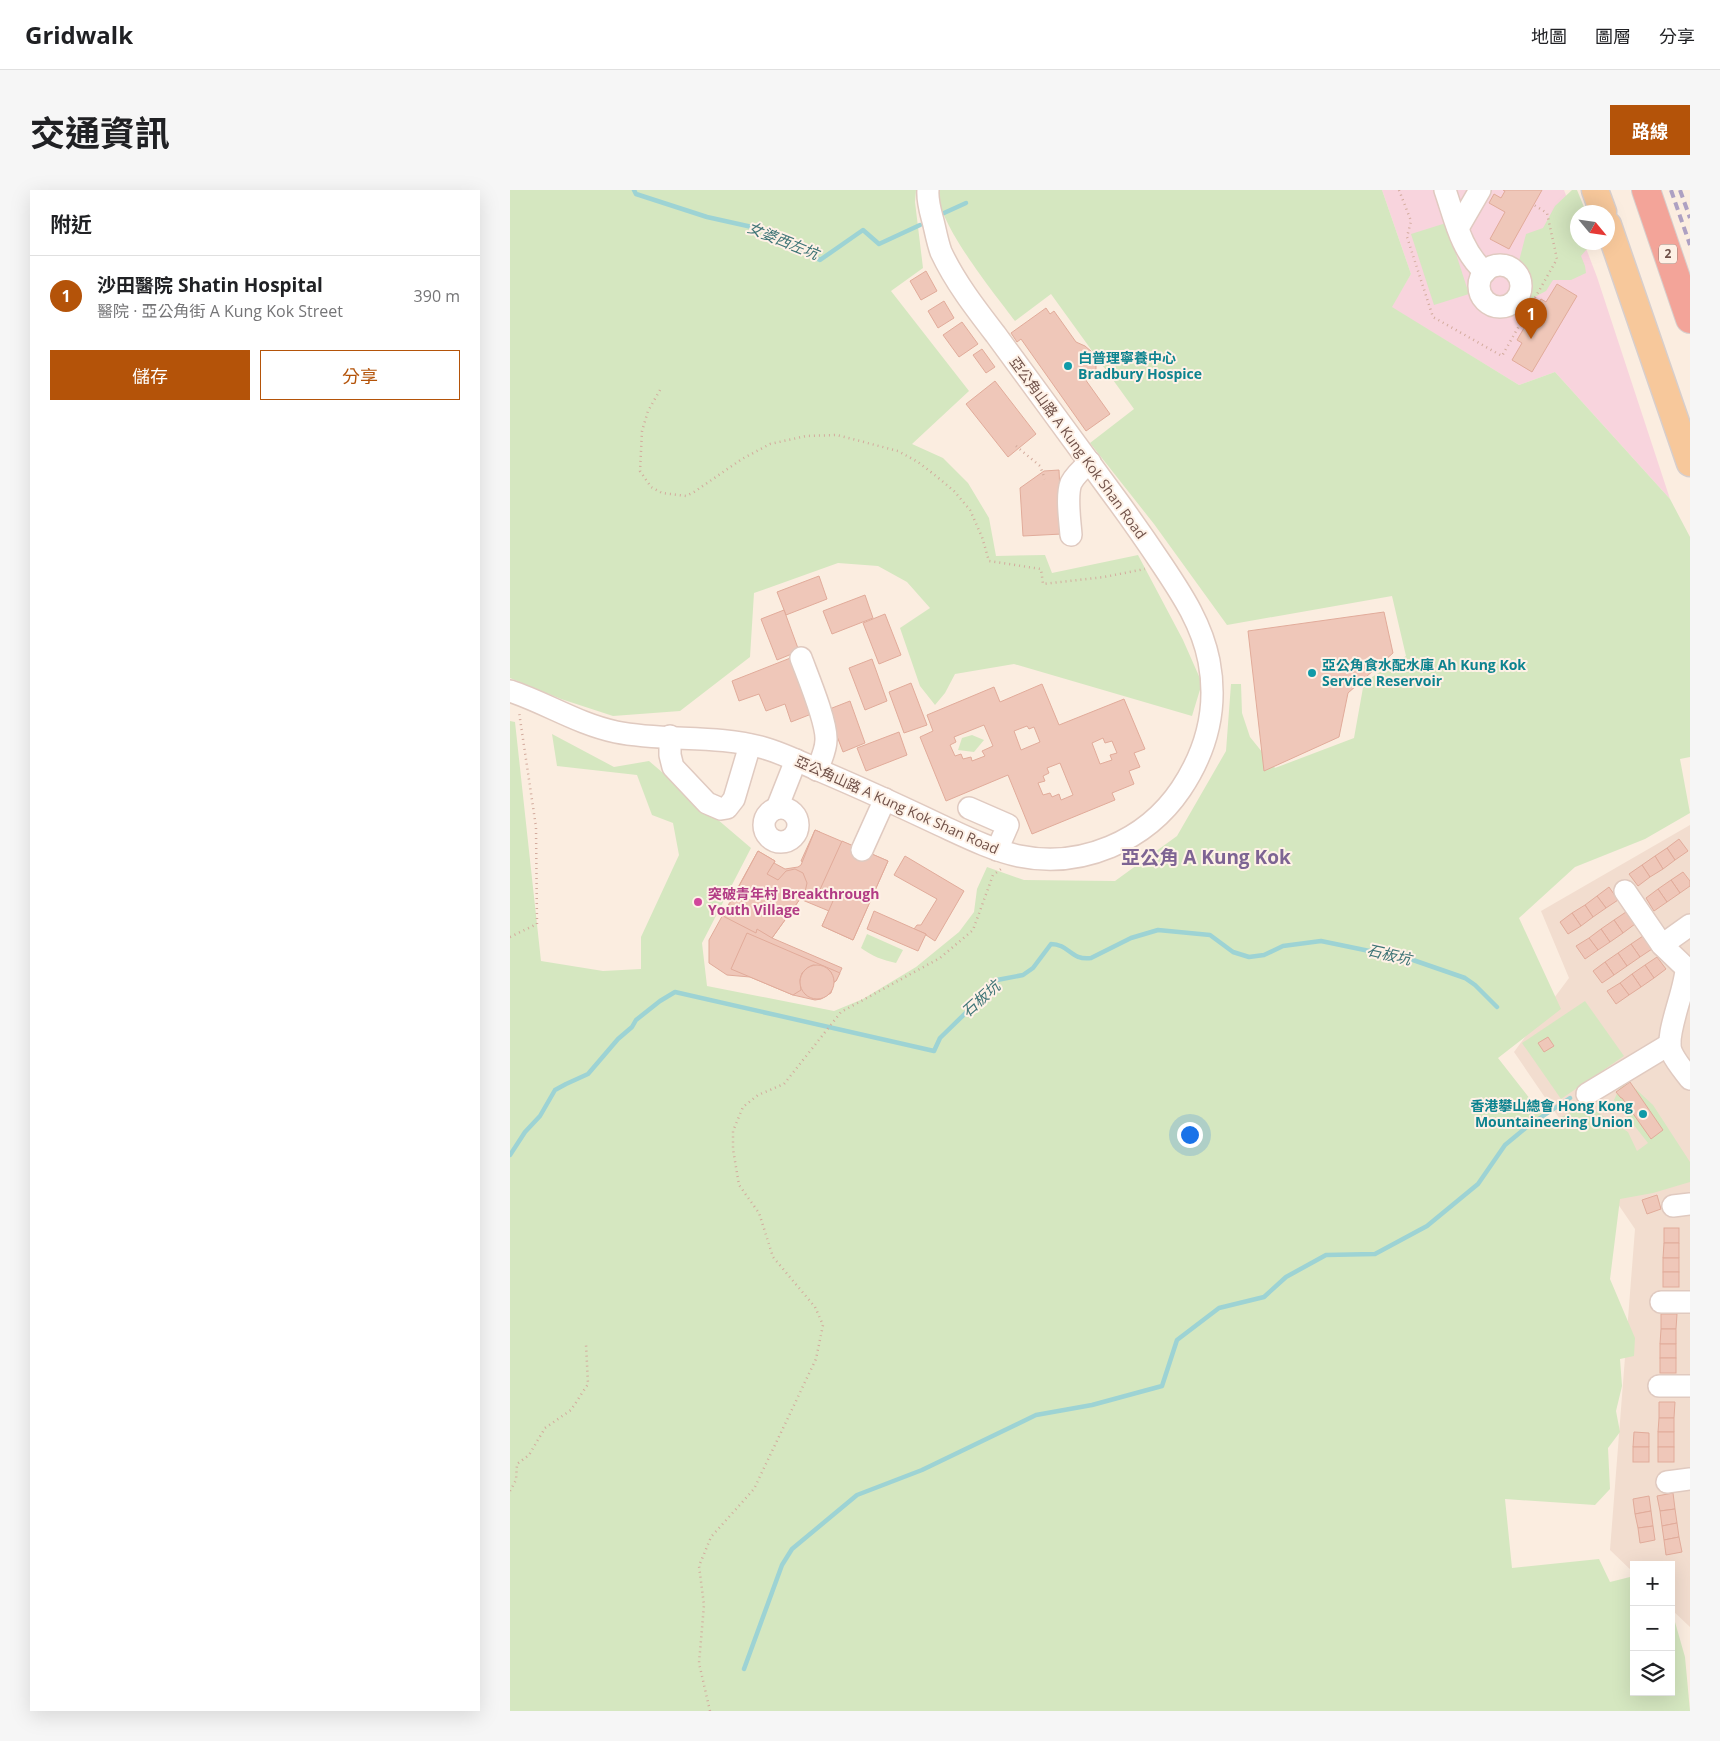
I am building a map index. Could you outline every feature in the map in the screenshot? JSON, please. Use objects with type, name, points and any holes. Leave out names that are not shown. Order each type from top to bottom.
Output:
[{"type":"highway","name":"2","points":[[1646,190],[1690,319]]},
{"type":"main road","points":[[1595,190],[1600,205]]},
{"type":"main road","points":[[1615,245],[1690,463]]},
{"type":"street","name":"亞公角山路 A Kung Kok Shan Road","points":[[514,692],[573,718],[606,729],[634,735],[709,738],[750,744],[767,749],[885,799],[997,850],[1021,856],[1065,859],[1092,854],[1119,843],[1160,815],[1178,793],[1194,768],[1205,744],[1210,718],[1212,691],[1209,660],[1199,627],[1184,598],[1146,540],[969,299],[940,250],[927,200],[928,190]]},
{"type":"street","points":[[1445,190],[1465,248],[1477,265],[1485,272]]},
{"type":"street","points":[[1458,228],[1480,190]]},
{"type":"street","points":[[1071,535],[1069,493],[1071,482],[1090,462]]},
{"type":"street","points":[[801,658],[824,722],[826,739],[817,770]]},
{"type":"street","points":[[670,736],[670,755],[673,767],[707,803],[721,809],[727,808],[734,800],[750,744]]},
{"type":"street","points":[[777,808],[796,760]]},
{"type":"street","points":[[862,850],[885,799]]},
{"type":"street","points":[[970,808],[1008,825],[997,850]]},
{"type":"street","points":[[1625,891],[1662,945],[1686,968],[1686,977],[1670,1044],[1671,1052],[1690,1079]]},
{"type":"street","points":[[1662,945],[1690,925]]},
{"type":"street","points":[[1587,1094],[1670,1044]]},
{"type":"street","points":[[1661,1302],[1690,1302]]},
{"type":"street","points":[[1659,1386],[1690,1386]]},
{"type":"street","points":[[1668,1482],[1690,1480]]},
{"type":"path","points":[[660,390],[648,411],[642,432],[640,471],[651,487],[662,493],[686,496],[742,459],[770,444],[806,436],[837,435],[898,451],[918,462],[954,491],[970,510],[990,561],[1041,569],[1043,584],[1104,577],[1151,568]]},
{"type":"path","points":[[1016,446],[1040,466],[1045,480]]},
{"type":"path","points":[[510,937],[537,924],[536,827],[514,692]]},
{"type":"path","points":[[710,1711],[699,1663],[704,1605],[699,1566],[711,1537],[754,1489],[816,1359],[823,1325],[815,1306],[772,1257],[759,1213],[739,1185],[733,1148],[733,1131],[743,1107],[758,1094],[784,1084],[841,1012],[940,958],[973,930],[992,874],[1021,856]]},
{"type":"path","points":[[510,1491],[516,1480],[517,1464],[529,1455],[545,1428],[572,1410],[588,1384],[586,1344]]},
{"type":"shaded area","points":[[1382,190],[1564,190],[1570,206],[1570,250],[1587,250],[1670,499],[1555,372],[1519,385],[1391,307],[1411,274]]},
{"type":"shaded area","points":[[1690,825],[1690,1627],[1675,1613],[1675,1561],[1630,1561],[1630,1569],[1610,1550],[1635,1229],[1514,1052],[1569,978],[1541,911]]},
{"type":"green space","points":[[510,190],[916,190],[915,202],[923,268],[891,291],[969,391],[912,444],[943,458],[968,483],[989,518],[996,556],[1045,555],[1052,573],[1138,555],[1183,640],[1202,683],[1192,716],[1014,664],[955,674],[945,693],[935,705],[920,686],[900,628],[930,608],[907,582],[878,566],[838,563],[754,593],[750,657],[680,711],[613,716],[561,699],[510,678]]},
{"type":"green space","points":[[938,190],[1382,190],[1411,274],[1392,307],[1519,385],[1555,372],[1670,499],[1690,537],[1690,757],[1680,759],[1690,813],[1645,839],[1575,867],[1519,918],[1561,1009],[1498,1058],[1549,1123],[1586,1105],[1628,1132],[1637,1151],[1648,1143],[1614,1100],[1624,1078],[1653,1105],[1690,1162],[1690,1182],[1653,1193],[1620,1199],[1610,1279],[1635,1338],[1634,1356],[1620,1359],[1622,1386],[1616,1411],[1620,1432],[1608,1448],[1610,1489],[1595,1505],[1505,1499],[1512,1568],[1599,1559],[1610,1582],[1630,1577],[1630,1696],[1675,1696],[1675,1622],[1685,1657],[1690,1711],[510,1711],[510,721],[515,722],[541,961],[603,971],[641,969],[641,937],[679,855],[673,823],[652,815],[637,775],[557,766],[552,734],[614,767],[649,761],[751,848],[702,943],[707,986],[834,1011],[863,999],[916,967],[959,932],[974,912],[977,889],[987,867],[1024,880],[1115,881],[1177,836],[1226,751],[1231,684],[1241,684],[1242,713],[1250,737],[1275,768],[1354,738],[1364,682],[1406,656],[1392,596],[1227,625],[1154,524],[1090,443],[1134,409],[1051,294],[1015,321],[968,257],[946,220],[940,204]]},
{"type":"green space","points":[[1572,190],[1577,190],[1583,205],[1570,205],[1570,250],[1586,250],[1581,256],[1586,273],[1571,280],[1553,280],[1546,291],[1525,302],[1511,292],[1526,234],[1543,228],[1555,206]]},
{"type":"green space","points":[[1446,223],[1469,294],[1434,305],[1411,234]]},
{"type":"green space","points":[[972,735],[984,740],[974,752],[958,750],[962,738]]},
{"type":"green space","points":[[867,934],[903,950],[896,963],[886,961],[861,948]]},
{"type":"green space","points":[[1585,1001],[1624,1056],[1561,1099],[1522,1043]]},
{"type":"building","points":[[1503,190],[1542,190],[1509,249],[1490,239],[1505,212],[1489,203],[1494,194],[1501,198],[1505,191]]},
{"type":"building","points":[[926,271],[937,291],[921,300],[910,281]]},
{"type":"building","points":[[1557,284],[1577,296],[1532,372],[1512,360],[1522,343],[1517,340],[1541,299],[1546,302]]},
{"type":"building","points":[[944,301],[954,318],[938,328],[928,311]]},
{"type":"building","name":"白普理寧養中心 Bradbury Hospice","points":[[1046,308],[1050,314],[1054,311],[1076,342],[1092,352],[1096,361],[1096,371],[1085,379],[1110,414],[1086,431],[1021,339],[1017,342],[1011,333]]},
{"type":"building","points":[[962,322],[978,344],[959,357],[943,335]]},
{"type":"building","points":[[982,349],[995,367],[986,373],[973,355]]},
{"type":"building","points":[[995,381],[1036,434],[1008,457],[966,404]]},
{"type":"building","points":[[1059,470],[1062,534],[1023,536],[1020,488],[1044,471]]},
{"type":"building","points":[[819,576],[827,599],[786,615],[777,592]]},
{"type":"building","points":[[865,595],[873,618],[832,634],[823,611]]},
{"type":"building","points":[[784,610],[799,651],[777,660],[761,619]]},
{"type":"building","name":"亞公角食水配水庫 Ah Kung Kok Service Reservoir","points":[[1384,612],[1393,653],[1348,693],[1339,737],[1264,771],[1248,631]]},
{"type":"building","points":[[885,614],[901,655],[879,664],[863,623]]},
{"type":"building","points":[[793,657],[814,713],[791,722],[785,704],[766,711],[759,694],[739,701],[732,681]]},
{"type":"building","points":[[872,659],[887,701],[865,710],[849,668]]},
{"type":"building","points":[[911,683],[927,725],[904,733],[889,692]]},
{"type":"building","points":[[1042,684],[1059,725],[1124,699],[1145,749],[1134,753],[1140,767],[1129,771],[1134,784],[1112,793],[1115,800],[1032,834],[1008,775],[946,801],[920,737],[933,731],[927,715],[994,687],[1000,702]],"holes":[[[984,725],[993,746],[982,751],[985,756],[972,761],[971,757],[963,759],[961,754],[955,756],[950,745],[956,742],[954,737]],[[1027,726],[1029,729],[1034,727],[1040,742],[1021,750],[1014,731]],[[1103,738],[1105,743],[1112,741],[1117,753],[1110,755],[1112,760],[1100,764],[1092,743]],[[1060,763],[1073,795],[1061,800],[1059,794],[1052,797],[1050,793],[1043,795],[1038,783],[1045,781],[1043,776],[1049,773],[1047,768]]]},
{"type":"building","points":[[850,701],[865,743],[843,752],[827,710]]},
{"type":"building","points":[[899,732],[907,755],[866,771],[857,748]]},
{"type":"building","points":[[815,830],[820,832],[806,864],[801,861]]},
{"type":"building","points":[[815,830],[888,861],[853,940],[822,926],[829,911],[800,899],[772,938],[842,968],[834,982],[831,993],[815,1000],[793,995],[750,977],[727,975],[709,963],[709,940],[758,851],[785,869],[798,867],[801,865]]},
{"type":"building","points":[[1679,839],[1688,851],[1675,860],[1667,848]]},
{"type":"building","points":[[842,841],[888,861],[853,940],[822,926],[833,901],[818,894]]},
{"type":"building","points":[[1667,848],[1675,860],[1663,869],[1655,856]]},
{"type":"building","points":[[758,851],[775,861],[767,874],[778,880],[786,871],[795,869],[803,873],[807,883],[805,892],[772,938],[757,929],[756,933],[723,916]]},
{"type":"building","points":[[905,856],[964,891],[935,941],[926,934],[914,929],[917,925],[921,925],[937,899],[894,875]]},
{"type":"building","points":[[1655,856],[1663,869],[1650,877],[1642,865]]},
{"type":"building","points":[[1642,865],[1650,877],[1638,886],[1629,874]]},
{"type":"building","points":[[1683,872],[1690,881],[1690,886],[1680,893],[1671,880]]},
{"type":"building","points":[[1671,880],[1680,893],[1667,902],[1658,889]]},
{"type":"building","points":[[1609,887],[1618,900],[1606,908],[1597,896]]},
{"type":"building","points":[[1658,889],[1667,902],[1654,911],[1646,898]]},
{"type":"building","points":[[1597,896],[1606,908],[1593,917],[1585,905]]},
{"type":"building","points":[[1585,905],[1593,917],[1581,926],[1572,913]]},
{"type":"building","points":[[874,911],[926,934],[918,951],[867,929]]},
{"type":"building","points":[[1626,912],[1635,924],[1623,933],[1614,920]]},
{"type":"building","points":[[1572,913],[1581,926],[1568,934],[1560,922]]},
{"type":"building","points":[[1614,920],[1623,933],[1610,942],[1601,929]]},
{"type":"building","points":[[1601,929],[1610,942],[1598,950],[1589,938]]},
{"type":"building","points":[[747,933],[840,973],[834,982],[831,972],[825,967],[813,965],[802,973],[800,980],[801,990],[793,995],[731,969]]},
{"type":"building","points":[[1643,936],[1652,949],[1640,957],[1631,944]]},
{"type":"building","points":[[1589,938],[1598,950],[1585,959],[1576,946]]},
{"type":"building","points":[[1631,944],[1640,957],[1627,966],[1618,953]]},
{"type":"building","points":[[1618,953],[1627,966],[1614,975],[1605,962]]},
{"type":"building","points":[[1657,957],[1666,969],[1654,978],[1645,965]]},
{"type":"building","points":[[1605,962],[1614,975],[1602,983],[1593,971]]},
{"type":"building","points":[[817,965],[824,966],[829,970],[833,975],[833,989],[829,994],[824,998],[817,999],[810,998],[805,994],[801,989],[800,982],[801,975],[805,970],[810,966]]},
{"type":"building","points":[[1645,965],[1654,978],[1641,987],[1632,974]]},
{"type":"building","points":[[1632,974],[1641,987],[1629,995],[1620,983]]},
{"type":"building","points":[[1620,983],[1629,995],[1616,1004],[1607,991]]},
{"type":"building","points":[[1548,1037],[1554,1046],[1544,1052],[1538,1043]]},
{"type":"building","name":"香港攀山總會 Hong Kong Mountaineering Union","points":[[1630,1082],[1663,1130],[1651,1139],[1616,1092]]},
{"type":"building","points":[[1657,1195],[1661,1209],[1647,1214],[1642,1200]]},
{"type":"building","points":[[1664,1228],[1679,1228],[1679,1243],[1664,1243]]},
{"type":"building","points":[[1664,1243],[1679,1243],[1679,1258],[1663,1258]]},
{"type":"building","points":[[1663,1258],[1679,1258],[1679,1272],[1663,1272]]},
{"type":"building","points":[[1663,1272],[1679,1272],[1679,1287],[1663,1287]]},
{"type":"building","points":[[1661,1314],[1677,1314],[1676,1329],[1661,1329]]},
{"type":"building","points":[[1661,1329],[1676,1329],[1676,1344],[1660,1344]]},
{"type":"building","points":[[1660,1344],[1676,1344],[1676,1358],[1660,1358]]},
{"type":"building","points":[[1660,1358],[1676,1358],[1676,1373],[1660,1373]]},
{"type":"building","points":[[1659,1402],[1675,1402],[1674,1418],[1659,1418]]},
{"type":"building","points":[[1659,1418],[1674,1418],[1674,1432],[1658,1432]]},
{"type":"building","points":[[1634,1432],[1649,1433],[1649,1447],[1633,1447]]},
{"type":"building","points":[[1658,1432],[1674,1432],[1674,1447],[1658,1447]]},
{"type":"building","points":[[1633,1447],[1649,1447],[1649,1462],[1633,1462]]},
{"type":"building","points":[[1658,1447],[1674,1447],[1674,1462],[1658,1462]]},
{"type":"building","points":[[1673,1493],[1675,1509],[1660,1511],[1657,1496]]},
{"type":"building","points":[[1649,1496],[1651,1511],[1635,1514],[1633,1499]]},
{"type":"building","points":[[1675,1509],[1677,1523],[1662,1526],[1660,1511]]},
{"type":"building","points":[[1651,1511],[1653,1526],[1638,1528],[1635,1514]]},
{"type":"building","points":[[1677,1523],[1679,1537],[1664,1540],[1662,1526]]},
{"type":"building","points":[[1653,1526],[1655,1540],[1640,1543],[1638,1528]]},
{"type":"building","points":[[1679,1537],[1682,1552],[1666,1555],[1664,1540]]},
{"type":"waterway","name":"女婆西左坑","points":[[634,190],[636,194],[707,217],[761,229],[820,260],[863,230],[879,244],[920,225]]},
{"type":"waterway","points":[[944,213],[966,203]]},
{"type":"waterway","name":"石板坑","points":[[510,1155],[525,1132],[540,1116],[555,1090],[588,1074],[618,1039],[632,1027],[636,1020],[675,992],[934,1051],[940,1038],[982,997],[988,988],[997,980],[1023,975],[1033,968],[1051,944],[1062,947],[1079,957],[1091,958],[1131,938],[1158,930],[1210,935],[1233,952],[1249,957],[1264,955],[1283,946],[1321,941],[1413,960],[1465,978],[1475,985],[1497,1007]]},
{"type":"waterway","points":[[744,1669],[782,1565],[792,1549],[857,1495],[922,1470],[1036,1415],[1092,1405],[1162,1386],[1177,1340],[1219,1308],[1264,1297],[1286,1277],[1326,1255],[1375,1254],[1427,1226],[1478,1184],[1505,1145],[1528,1126],[1570,1098]]},
{"type":"railway","points":[[1671,190],[1690,245]]},
{"type":"railway","points":[[1680,190],[1690,218]]},
{"type":"place","name":"沙田醫院 Shatin Hospital","points":[[1531,339]]},
{"type":"place","name":"白普理寧養中心 Bradbury Hospice","points":[[1068,366]]},
{"type":"place","name":"亞公角食水配水庫 Ah Kung Kok Service Reservoir","points":[[1312,673]]},
{"type":"place","name":"突破青年村 Breakthrough Youth Village","points":[[698,902]]},
{"type":"place","name":"香港攀山總會 Hong Kong Mountaineering Union","points":[[1643,1114]]},
{"type":"district","name":"亞公角 A Kung Kok","points":[[1206,857]]}]
